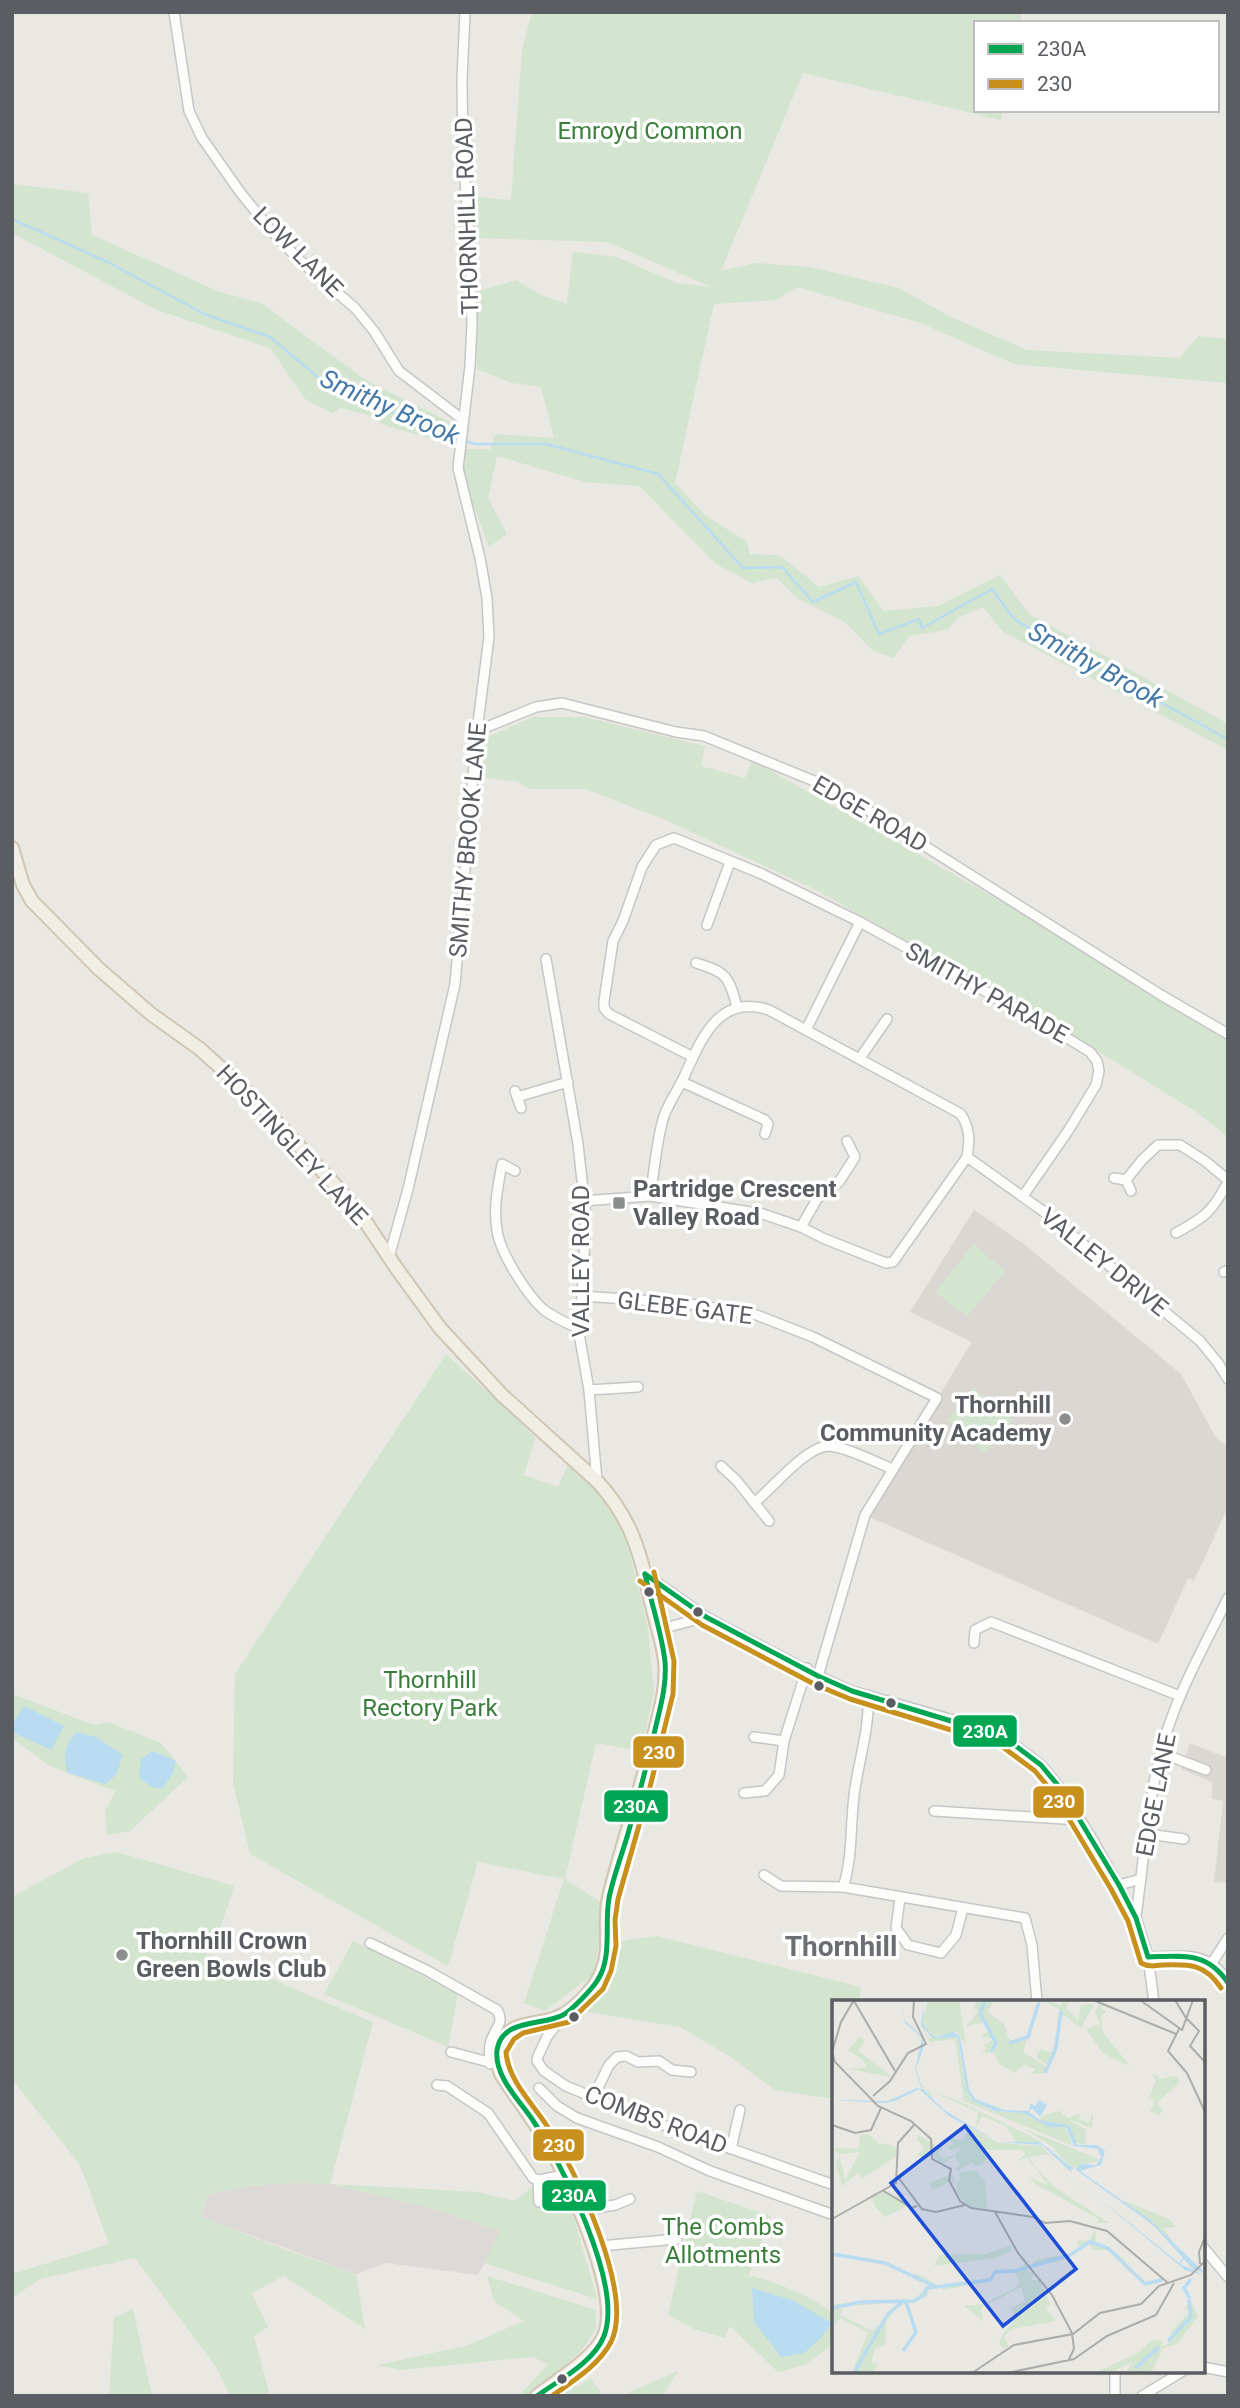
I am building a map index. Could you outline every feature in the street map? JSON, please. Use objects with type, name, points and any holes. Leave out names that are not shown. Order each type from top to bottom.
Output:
[{"type":"main road","name":"HOSTINGLEY LANE","points":[[12,848],[23,885],[32,901],[99,969],[151,1014],[201,1049],[256,1100],[365,1221],[440,1328],[502,1395],[597,1481],[609,1494],[634,1535],[665,1662],[664,1693],[642,1785],[609,1897],[603,1969],[596,1983],[564,2015]]},
{"type":"main road","points":[[537,2396],[595,2350],[604,2336],[609,2320],[606,2283],[564,2175],[494,2064],[499,2044],[512,2028],[564,2015]]},
{"type":"street","name":"LOW LANE","points":[[174,12],[189,111],[202,138],[232,181],[268,228],[297,258],[355,308],[374,331],[399,370],[462,419]]},
{"type":"street","name":"THORNHILL ROAD","points":[[462,419],[470,366],[472,324],[463,153],[464,12]]},
{"type":"street","name":"SMITHY BROOK LANE","points":[[390,1256],[455,984],[477,732],[489,637],[487,597],[480,558],[459,475],[462,419]]},
{"type":"street","name":"EDGE ROAD","points":[[477,732],[536,707],[562,703],[676,733],[704,736],[836,790],[1161,995],[1228,1034]]},
{"type":"street","name":"SMITHY PARADE","points":[[693,1058],[621,1021],[604,1008],[613,941],[642,867],[656,845],[674,838],[762,874],[860,922],[1090,1052],[1097,1061],[1099,1071],[1096,1085],[1061,1143],[1023,1196]]},
{"type":"street","points":[[707,925],[730,862]]},
{"type":"street","points":[[806,1030],[860,922]]},
{"type":"street","name":"VALLEY ROAD","points":[[546,959],[578,1144],[586,1217],[578,1328],[589,1390],[597,1481]]},
{"type":"street","points":[[695,963],[715,969],[727,977],[737,1007]]},
{"type":"street","points":[[583,1201],[650,1196],[763,1214],[886,1263],[893,1262],[967,1157],[970,1136],[961,1114],[860,1058],[757,1006],[737,1007],[707,1031],[664,1115],[650,1196]]},
{"type":"street","points":[[860,1058],[887,1019]]},
{"type":"street","points":[[521,1108],[516,1094],[568,1082]]},
{"type":"street","points":[[681,1082],[761,1118],[768,1124],[765,1134]]},
{"type":"street","points":[[801,1227],[817,1199],[839,1182],[855,1157],[847,1141]]},
{"type":"street","points":[[1126,1180],[1158,1145],[1180,1145],[1205,1161],[1228,1181],[1217,1203],[1204,1217],[1176,1233]]},
{"type":"street","name":"VALLEY DRIVE","points":[[967,1157],[1023,1196],[1200,1341],[1219,1363],[1228,1379]]},
{"type":"street","points":[[514,1171],[502,1164],[496,1195],[497,1231],[509,1261],[541,1307],[556,1319],[578,1328]]},
{"type":"street","points":[[1114,1178],[1126,1180]]},
{"type":"street","points":[[1126,1180],[1131,1191]]},
{"type":"street","name":"GLEBE GATE","points":[[582,1296],[683,1303],[754,1314],[813,1337],[937,1398],[892,1469]]},
{"type":"street","points":[[589,1390],[638,1387]]},
{"type":"street","points":[[754,1503],[803,1458],[822,1447],[836,1447],[892,1469],[865,1515],[818,1676]]},
{"type":"street","points":[[721,1466],[769,1521]]},
{"type":"street","points":[[644,1570],[706,1617],[818,1676],[867,1695],[1004,1737],[1041,1765],[1061,1788],[1136,1918],[1148,1957],[1154,2000]]},
{"type":"street","name":"EDGE LANE","points":[[1136,1918],[1154,1781],[1161,1753],[1180,1696],[1228,1598]]},
{"type":"street","points":[[657,1630],[706,1617]]},
{"type":"street","points":[[974,1643],[975,1630],[991,1622],[1180,1696]]},
{"type":"street","points":[[744,1793],[765,1791],[779,1775],[784,1741],[807,1668]]},
{"type":"street","points":[[843,1887],[848,1873],[853,1797],[869,1713],[867,1695]]},
{"type":"street","points":[[754,1737],[784,1741]]},
{"type":"street","points":[[1161,1753],[1206,1770]]},
{"type":"street","points":[[934,1811],[1080,1820]]},
{"type":"street","points":[[1147,1834],[1184,1839]]},
{"type":"street","points":[[764,1875],[781,1886],[843,1887],[1025,1918],[1032,1945],[1037,2000]]},
{"type":"street","name":"EDGE LANE","points":[[1119,1885],[1141,1879]]},
{"type":"street","points":[[900,1898],[896,1928],[908,1945],[941,1953],[956,1935],[963,1908]]},
{"type":"street","points":[[1212,1963],[1228,1938]]},
{"type":"street","points":[[370,1943],[428,1971],[497,2010],[501,2022],[491,2041],[494,2064],[451,2052]]},
{"type":"street","points":[[1148,1957],[1204,1958],[1221,1969],[1228,1983]]},
{"type":"street","name":"COMBS ROAD","points":[[564,2015],[547,2037],[537,2061],[554,2079],[641,2117],[832,2184]]},
{"type":"street","points":[[594,2096],[609,2065],[617,2057],[626,2056],[638,2062],[659,2061],[672,2070],[691,2072]]},
{"type":"street","points":[[437,2085],[447,2086],[488,2113],[533,2178],[538,2180],[564,2175]]},
{"type":"street","points":[[538,2088],[554,2110],[658,2147],[710,2171],[832,2214]]},
{"type":"street","points":[[732,2149],[740,2110]]},
{"type":"street","points":[[538,2180],[539,2202]]},
{"type":"street","points":[[578,2211],[630,2200]]},
{"type":"street","points":[[584,2224],[592,2230],[600,2246],[677,2239]]},
{"type":"street","points":[[1205,2244],[1228,2277]]},
{"type":"street","points":[[1205,2367],[1228,2372]]},
{"type":"street","points":[[1115,2373],[1115,2396]]},
{"type":"street","points":[[1142,2396],[1176,2373]]},
{"type":"shaded area","name":"Thornhill Community Academy","points":[[974,1210],[1024,1244],[1181,1374],[1216,1438],[1228,1447],[1226,1511],[1194,1581],[1188,1578],[1158,1644],[865,1515],[972,1342],[910,1312]]},
{"type":"shaded area","points":[[1190,1743],[1225,1757],[1228,1750],[1228,1883],[1214,1882],[1223,1801],[1212,1799],[1212,1782],[1181,1769]]},
{"type":"shaded area","points":[[330,2184],[439,2210],[501,2231],[478,2275],[386,2263],[356,2274],[201,2217],[208,2194],[249,2186]]},
{"type":"green space","name":"Emroyd Common","points":[[532,12],[1022,12],[1020,21],[974,21],[974,112],[1003,112],[1001,120],[803,73],[721,271],[756,263],[810,267],[899,288],[949,316],[1027,350],[1179,358],[1199,336],[1228,339],[1228,383],[1014,364],[921,323],[797,287],[776,300],[714,304],[675,483],[705,515],[747,542],[750,554],[779,555],[819,587],[859,576],[883,611],[938,606],[1000,575],[1029,614],[1228,724],[1228,750],[1002,631],[983,607],[959,617],[947,630],[910,636],[893,658],[872,650],[846,623],[797,598],[777,578],[752,583],[716,564],[639,486],[585,482],[497,456],[488,498],[507,534],[489,547],[463,477],[463,449],[491,449],[495,434],[554,438],[541,387],[512,383],[477,369],[475,292],[516,280],[541,295],[567,304],[573,252],[617,257],[676,283],[711,287],[607,242],[475,238],[471,196],[511,200],[522,50]]},
{"type":"green space","points":[[12,184],[88,193],[92,235],[220,292],[261,303],[367,381],[450,422],[448,443],[386,426],[368,415],[340,408],[332,413],[306,400],[270,348],[157,310],[12,233]]},
{"type":"green space","points":[[533,717],[584,717],[705,746],[701,766],[745,778],[752,760],[1069,940],[1228,1042],[1228,1137],[1198,1113],[1046,1019],[816,890],[668,821],[586,789],[530,789],[518,782],[482,777],[488,737]]},
{"type":"green space","points":[[974,1244],[1005,1271],[967,1317],[935,1292]]},
{"type":"green space","name":"Thornhill Rectory Park","points":[[446,1354],[535,1438],[524,1475],[558,1487],[568,1465],[606,1500],[627,1541],[648,1629],[654,1692],[641,1751],[596,1743],[565,1879],[605,1905],[594,1974],[545,2011],[524,2003],[564,1879],[478,1862],[448,1966],[250,1854],[233,1783],[235,1674]]},
{"type":"green space","points":[[974,1388],[1013,1420],[985,1453],[947,1420]]},
{"type":"green space","points":[[12,1694],[94,1725],[108,1722],[161,1743],[188,1777],[130,1831],[107,1835],[105,1812],[115,1791],[50,1766],[12,1738]]},
{"type":"green space","points":[[117,1852],[234,1886],[213,1950],[188,1947],[260,1973],[373,2022],[330,2184],[249,2186],[208,2194],[201,2217],[356,2274],[365,2329],[284,2276],[252,2293],[268,2327],[254,2336],[270,2396],[230,2396],[216,2367],[135,2258],[40,2279],[12,2298],[12,2274],[109,2244],[80,2165],[12,2079],[12,1897],[84,1858]]},
{"type":"green space","points":[[656,1936],[861,1987],[859,2000],[832,2000],[832,2099],[775,2090],[731,2057],[680,2027],[576,2010],[612,1945]]},
{"type":"green space","points":[[353,1941],[458,1994],[448,2047],[324,1994]]},
{"type":"green space","points":[[330,2184],[478,2192],[514,2201],[536,2184],[545,2213],[572,2211],[597,2299],[484,2263],[500,2231],[439,2210]]},
{"type":"green space","name":"The Combs Allotments","points":[[697,2191],[771,2216],[748,2277],[753,2276],[795,2291],[832,2313],[832,2345],[804,2365],[778,2372],[730,2326],[725,2338],[694,2329],[668,2315]]},
{"type":"green space","points":[[487,2276],[596,2310],[596,2329],[582,2350],[531,2396],[519,2396],[548,2364],[533,2357],[401,2370],[377,2365],[466,2346],[524,2321],[494,2301]]},
{"type":"green space","points":[[133,2309],[152,2396],[109,2396],[114,2318]]},
{"type":"green space","points":[[678,2371],[665,2396],[621,2396]]},
{"type":"green space","points":[[571,2376],[577,2387],[591,2378],[603,2396],[547,2396]]},
{"type":"water","points":[[24,1706],[64,1726],[51,1750],[12,1732],[12,1725]]},
{"type":"water","points":[[77,1732],[96,1737],[123,1755],[116,1775],[105,1784],[68,1773],[66,1751]]},
{"type":"water","points":[[153,1751],[176,1761],[172,1775],[162,1789],[152,1787],[139,1778],[141,1759]]},
{"type":"water","points":[[752,2288],[792,2300],[832,2323],[804,2353],[781,2357],[754,2322]]},
{"type":"waterway","name":"Smithy Brook","points":[[12,219],[110,263],[204,314],[270,337],[326,384],[448,436],[475,444],[546,444],[658,474],[743,568],[782,567],[813,602],[856,582],[879,634],[919,619],[922,628],[992,589],[1014,619],[1098,669],[1228,739]]},
{"type":"transit line","name":"230","points":[[552,2396],[593,2365],[611,2342],[616,2320],[615,2294],[609,2263],[586,2200],[559,2146],[516,2082],[506,2052],[514,2039],[523,2033],[569,2022],[603,1989],[611,1971],[616,1946],[615,1920],[618,1899],[673,1694],[674,1661],[654,1572]]},
{"type":"transit line","name":"230A","points":[[645,1574],[706,1617],[818,1676],[852,1691],[1004,1737],[1041,1765],[1061,1789],[1119,1885],[1136,1918],[1148,1957],[1183,1956],[1202,1960],[1211,1965],[1228,1983]]},
{"type":"transit line","name":"230A","points":[[537,2396],[575,2370],[599,2345],[604,2336],[608,2314],[605,2287],[598,2256],[573,2193],[532,2119],[503,2078],[497,2050],[500,2040],[515,2028],[567,2013],[591,1989],[602,1972],[607,1952],[609,1898],[645,1770],[665,1679],[661,1640],[645,1574]]},
{"type":"transit line","name":"230","points":[[640,1581],[702,1625],[814,1684],[850,1699],[1000,1745],[1035,1771],[1054,1794],[1128,1921],[1141,1963],[1152,1966],[1196,1967],[1209,1974],[1221,1988]]},
{"type":"place","name":"Partridge Crescent Valley Road","points":[[619,1203]]},
{"type":"place","name":"Thornhill Community Academy","points":[[1065,1419]]},
{"type":"place","name":"Thornhill Crown Green Bowls Club","points":[[122,1955]]},
{"type":"district","name":"Thornhill","points":[[841,1946]]}]
